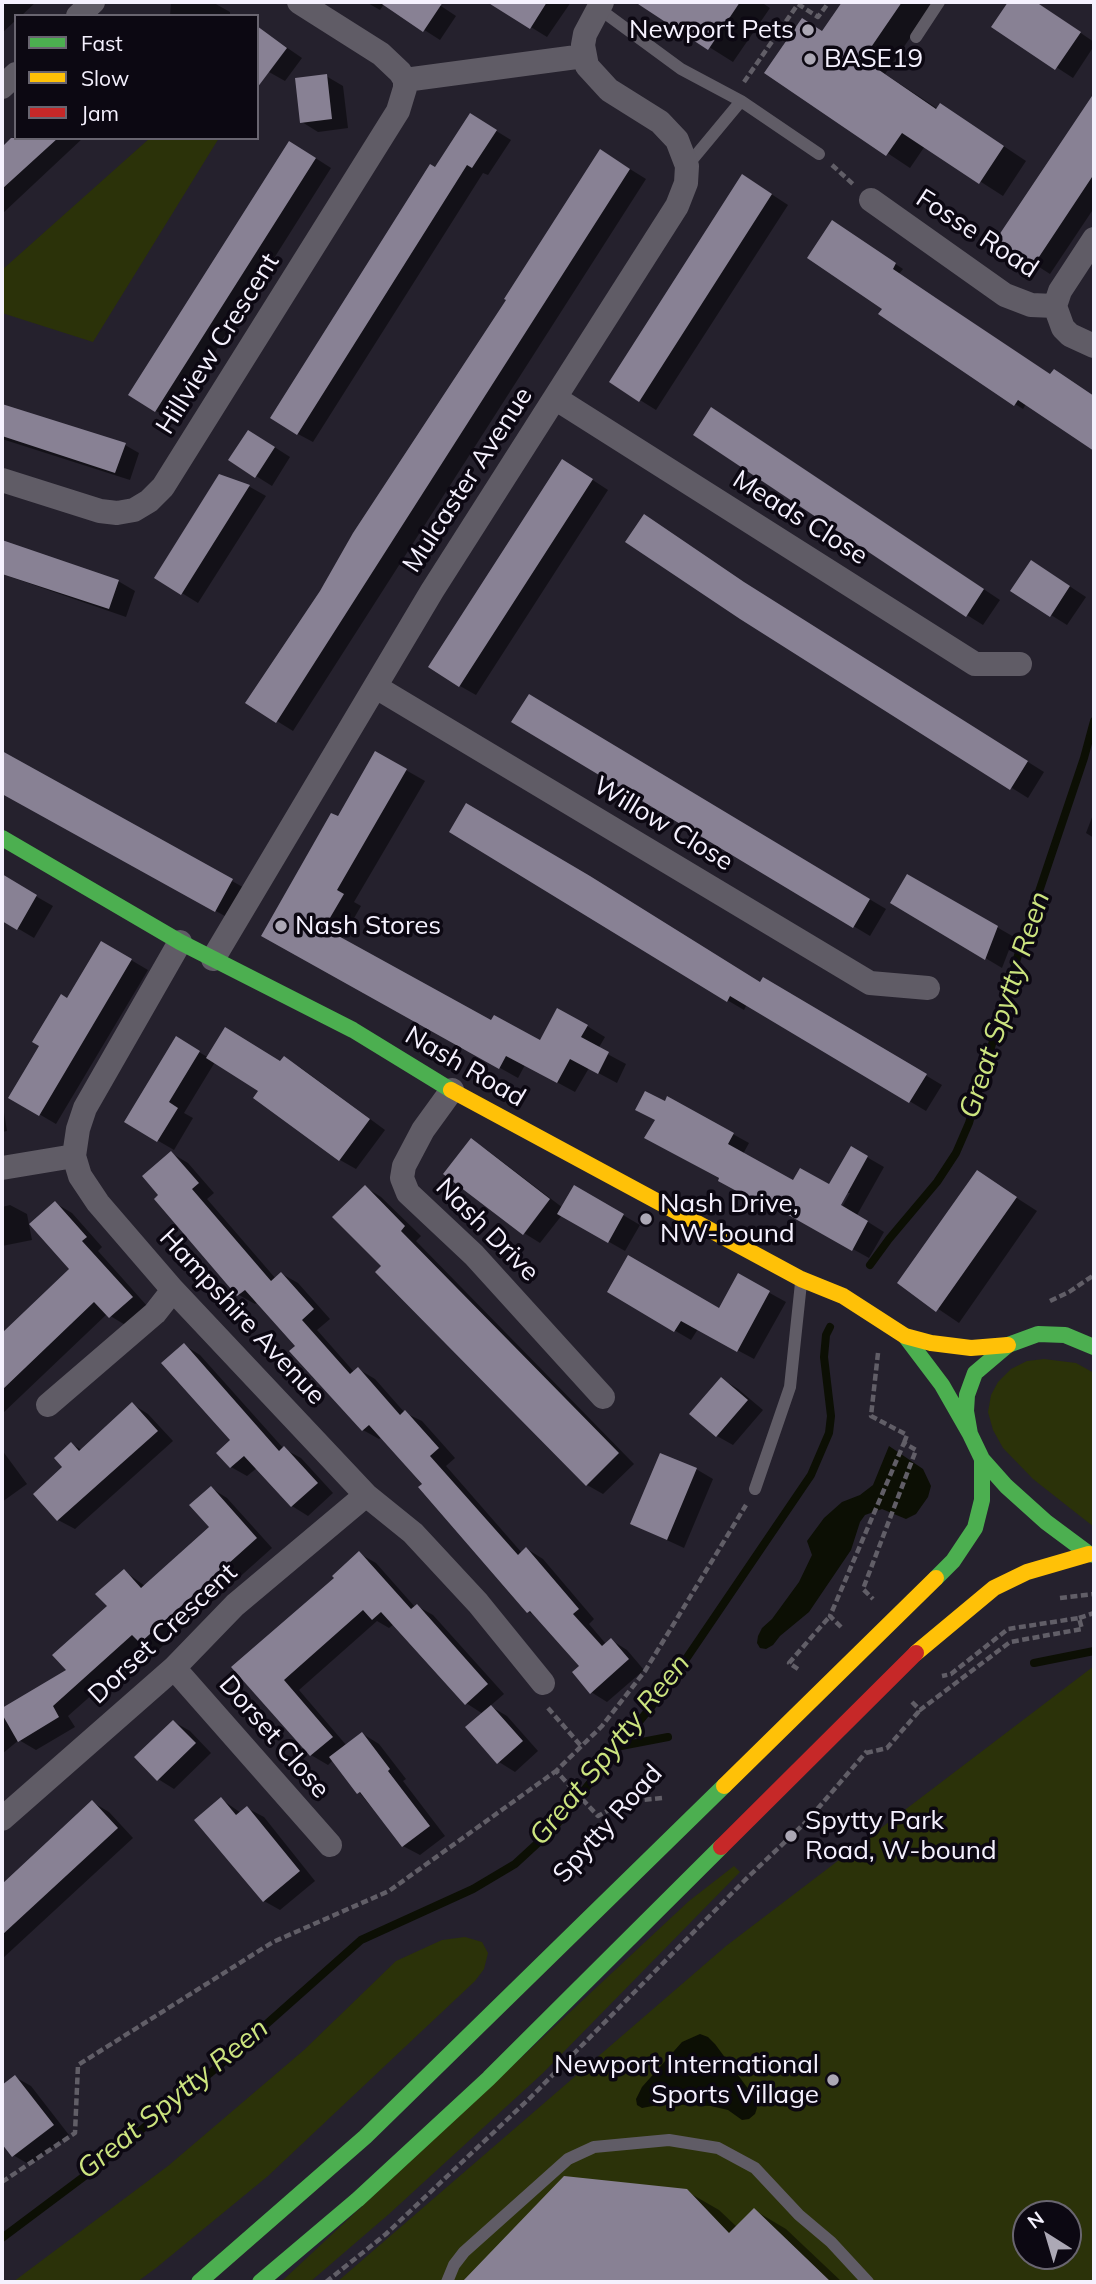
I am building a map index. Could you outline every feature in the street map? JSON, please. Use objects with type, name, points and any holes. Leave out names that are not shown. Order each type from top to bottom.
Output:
[{"type":"main road","name":"Nash Road","points":[[2,838],[180,942],[353,1030],[452,1090],[801,1279],[843,1296],[905,1336],[931,1343],[971,1348],[1009,1345]]},
{"type":"main road","points":[[1065,1335],[1084,1322]]},
{"type":"main road","points":[[970,1434],[966,1411],[967,1395],[975,1373],[1009,1345],[1038,1334],[1065,1335],[1094,1347]]},
{"type":"main road","name":"Nash Road","points":[[905,1336],[942,1385],[982,1459]]},
{"type":"main road","points":[[982,1459],[1006,1486],[1045,1522],[1092,1555]]},
{"type":"main road","name":"Spytty Road","points":[[200,2282],[365,2137],[953,1561],[975,1528],[982,1500],[982,1459]]},
{"type":"main road","points":[[260,2282],[357,2200],[489,2078],[741,1825],[941,1632],[994,1588],[1027,1572],[1092,1555]]},
{"type":"street","points":[[80,14],[93,2]]},
{"type":"street","points":[[299,2],[381,54],[405,80],[584,56]]},
{"type":"street","points":[[600,5],[585,34],[584,56],[587,66],[601,83],[669,130],[682,150],[687,166]]},
{"type":"street","name":"Hillview Crescent","points":[[2,480],[100,511],[117,513],[134,510],[149,501],[163,487],[398,111],[404,99],[405,80]]},
{"type":"street","name":"Mulcaster Avenue","points":[[213,959],[432,591],[677,206],[686,184],[687,166]]},
{"type":"street","name":"Fosse Road","points":[[871,200],[1005,295],[1031,305],[1055,306]]},
{"type":"street","name":"Fosse Road","points":[[1094,239],[1060,291],[1055,306],[1063,328],[1094,346]]},
{"type":"street","name":"Meads Close","points":[[555,398],[975,664],[1020,664]]},
{"type":"street","name":"Willow Close","points":[[376,687],[870,983],[928,988]]},
{"type":"street","points":[[2,1168],[74,1156],[78,1129],[85,1108],[180,942]]},
{"type":"street","name":"Nash Drive","points":[[452,1090],[423,1130],[404,1166],[402,1178],[408,1193],[474,1255],[603,1397]]},
{"type":"street","name":"Hampshire Avenue","points":[[74,1156],[80,1176],[98,1203],[173,1290],[366,1495],[414,1534],[478,1603],[543,1683]]},
{"type":"street","points":[[48,1405],[155,1313],[173,1290]]},
{"type":"street","name":"Dorset Crescent","points":[[2,1819],[174,1668],[244,1597],[366,1495]]},
{"type":"street","name":"Dorset Close","points":[[174,1668],[330,1845]]},
{"type":"lane","points":[[916,37],[939,2]]},
{"type":"lane","points":[[600,5],[681,69],[737,99],[819,154]]},
{"type":"lane","points":[[687,166],[737,99]]},
{"type":"lane","points":[[755,1489],[790,1387],[801,1279]]},
{"type":"lane","points":[[447,2282],[454,2265],[464,2252],[568,2159],[594,2147],[669,2140],[718,2148],[755,2168],[868,2282]]},
{"type":"path","points":[[737,99],[798,3],[818,17],[829,2]]},
{"type":"path","points":[[819,154],[871,200]]},
{"type":"path","points":[[882,1321],[871,1416],[907,1435],[904,1443]]},
{"type":"path","points":[[2,2182],[75,2133],[78,2066],[272,1942],[388,1891],[556,1771],[582,1747],[645,1671],[755,1489]]},
{"type":"path","points":[[1048,1598],[1094,1594]]},
{"type":"path","points":[[866,1610],[875,1601]]},
{"type":"path","points":[[1079,1618],[1094,1613]]},
{"type":"path","points":[[789,1663],[830,1616]]},
{"type":"path","points":[[839,1637],[848,1628]]},
{"type":"path","points":[[933,1676],[941,1668]]},
{"type":"path","points":[[543,1683],[537,1695],[582,1747]]},
{"type":"path","points":[[907,1703],[916,1694]]},
{"type":"path","points":[[866,1753],[887,1748],[920,1710]]},
{"type":"path","points":[[326,2282],[386,2234],[531,2098],[746,1879],[808,1820],[874,1743]]},
{"type":"path","points":[[556,1771],[598,1816],[623,1802],[662,1798]]},
{"type":"path","name":"Spytty Road","points":[[653,1808],[670,1790]]},
{"type":"green space","points":[[148,140],[218,140],[93,342],[2,313],[2,270]]},
{"type":"green space","points":[[1044,1359],[1076,1363],[1094,1373],[1094,1527],[1033,1479],[1003,1448],[993,1430],[988,1412],[991,1395],[998,1382],[1011,1369],[1027,1361]]},
{"type":"green space","name":"Newport International Sports Village","points":[[1094,1666],[1094,2282],[337,2282],[726,1946]]},
{"type":"green space","points":[[734,1866],[740,1872],[543,2073],[389,2214],[310,2282],[281,2282],[689,1901]]},
{"type":"green space","points":[[465,1937],[482,1942],[488,1953],[484,1969],[475,1981],[268,2176],[156,2268],[137,2282],[13,2282],[168,2166],[304,2050],[396,1961],[442,1940]]},
{"type":"shaded area","points":[[889,1446],[923,1469],[931,1486],[928,1497],[916,1514],[906,1519],[882,1509],[865,1515],[851,1550],[809,1612],[773,1645],[766,1649],[760,1648],[757,1643],[762,1628],[772,1619],[799,1582],[812,1555],[807,1541],[824,1518],[842,1502],[860,1495],[873,1485]]},
{"type":"shaded area","points":[[700,2034],[715,2044],[752,2094],[757,2108],[749,2119],[742,2120],[728,2110],[711,2106],[663,2104],[642,2108],[637,2105],[636,2099],[642,2087],[682,2042]]},
{"type":"building","points":[[379,2],[443,2],[423,32]]},
{"type":"building","points":[[487,2],[547,2],[530,29]]},
{"type":"building","points":[[635,2],[740,2],[708,50]]},
{"type":"building","points":[[842,2],[902,2],[863,59],[936,109],[940,103],[1004,146],[979,184],[902,133],[886,156],[764,73],[802,18],[822,31]]},
{"type":"building","points":[[1008,2],[1036,2],[1081,32],[1055,70],[991,27]]},
{"type":"building","points":[[259,27],[287,48],[259,85]]},
{"type":"building","points":[[327,74],[332,119],[300,123],[295,78]]},
{"type":"building","points":[[1094,93],[1094,174],[1033,266],[995,241]]},
{"type":"building","points":[[470,113],[497,130],[472,168],[467,165],[297,435],[270,418],[430,164],[435,167]]},
{"type":"building","points":[[11,138],[56,140],[2,189],[2,147]]},
{"type":"building","points":[[289,141],[316,158],[155,412],[128,395]]},
{"type":"building","points":[[600,149],[630,169],[276,723],[245,703],[320,591],[353,533],[506,300],[504,299]]},
{"type":"building","points":[[742,174],[772,194],[639,402],[609,382]]},
{"type":"building","points":[[832,220],[896,263],[893,269],[936,298],[1050,374],[1054,369],[1094,396],[1094,451],[1018,400],[1014,406],[878,314],[882,309],[807,258]]},
{"type":"building","points":[[2,404],[126,443],[115,473],[2,436]]},
{"type":"building","points":[[711,407],[984,589],[966,617],[693,435]]},
{"type":"building","points":[[248,430],[275,447],[255,478],[228,460]]},
{"type":"building","points":[[562,459],[593,479],[459,687],[428,667]]},
{"type":"building","points":[[219,474],[250,485],[181,595],[154,578]]},
{"type":"building","points":[[644,514],[744,582],[1028,761],[1010,790],[740,619],[625,542]]},
{"type":"building","points":[[2,540],[119,580],[109,609],[2,574]]},
{"type":"building","points":[[1031,560],[1070,586],[1050,617],[1010,591]]},
{"type":"building","points":[[529,694],[870,899],[853,928],[511,722]]},
{"type":"building","points":[[2,751],[233,879],[215,912],[2,794]]},
{"type":"building","points":[[375,751],[407,769],[337,890],[344,894],[324,928],[491,1020],[494,1015],[540,1040],[557,1008],[588,1025],[581,1037],[609,1052],[598,1074],[570,1059],[557,1083],[506,1056],[499,1069],[261,936],[331,813],[338,816]]},
{"type":"building","points":[[466,803],[590,876],[760,982],[763,977],[927,1074],[909,1103],[730,996],[727,1002],[449,832]]},
{"type":"building","points":[[2,874],[37,895],[17,930],[2,921]]},
{"type":"building","points":[[907,874],[998,926],[985,960],[890,903]]},
{"type":"building","points":[[101,941],[132,959],[39,1116],[8,1098],[39,1046],[32,1042],[61,994],[67,998]]},
{"type":"building","points":[[225,1027],[280,1061],[284,1056],[370,1119],[339,1161],[253,1098],[258,1091],[206,1058]]},
{"type":"building","points":[[176,1036],[200,1051],[169,1102],[178,1108],[157,1142],[124,1122]]},
{"type":"building","points":[[645,1091],[665,1101],[667,1096],[734,1133],[728,1144],[793,1180],[800,1168],[829,1184],[851,1146],[868,1156],[841,1205],[868,1221],[852,1251],[769,1204],[767,1207],[718,1181],[719,1178],[644,1138],[655,1120],[635,1110]]},
{"type":"building","points":[[471,1138],[550,1199],[523,1235],[443,1174]]},
{"type":"building","points":[[171,1151],[199,1183],[192,1189],[271,1281],[281,1272],[314,1309],[302,1320],[350,1374],[358,1367],[400,1415],[405,1410],[439,1448],[430,1456],[518,1555],[526,1547],[579,1609],[573,1614],[602,1646],[611,1638],[629,1659],[590,1694],[572,1672],[579,1666],[530,1611],[527,1613],[418,1487],[422,1484],[369,1425],[362,1431],[289,1351],[295,1346],[245,1290],[237,1296],[154,1199],[158,1195],[142,1176]]},
{"type":"building","points":[[977,1170],[1017,1197],[936,1312],[897,1283]]},
{"type":"building","points":[[365,1185],[405,1226],[401,1231],[619,1453],[586,1486],[375,1272],[381,1266],[332,1217]]},
{"type":"building","points":[[574,1185],[624,1214],[608,1243],[557,1214]]},
{"type":"building","points":[[55,1201],[87,1237],[82,1241],[133,1297],[109,1318],[94,1302],[2,1390],[2,1333],[69,1269],[29,1224]]},
{"type":"building","points":[[628,1255],[719,1308],[738,1273],[770,1291],[737,1352],[681,1321],[674,1332],[607,1292]]},
{"type":"building","points":[[184,1343],[279,1451],[284,1446],[318,1483],[291,1507],[244,1456],[230,1468],[216,1453],[230,1440],[161,1363]]},
{"type":"building","points":[[721,1377],[748,1400],[716,1437],[689,1414]]},
{"type":"building","points":[[132,1402],[158,1431],[57,1521],[33,1494],[62,1467],[54,1458],[71,1442],[79,1451]]},
{"type":"building","points":[[660,1453],[697,1468],[667,1540],[630,1524]]},
{"type":"building","points":[[211,1486],[257,1538],[140,1643],[132,1635],[53,1706],[59,1717],[18,1742],[2,1714],[2,1708],[66,1670],[52,1655],[107,1606],[95,1594],[124,1569],[141,1588],[209,1527],[189,1505]]},
{"type":"building","points":[[359,1551],[411,1609],[417,1604],[488,1684],[465,1705],[381,1612],[372,1620],[363,1610],[284,1680],[333,1737],[310,1756],[231,1667],[334,1578],[332,1576]]},
{"type":"building","points":[[491,1705],[523,1741],[497,1764],[465,1727]]},
{"type":"building","points":[[173,1720],[196,1743],[157,1781],[134,1757]]},
{"type":"building","points":[[362,1732],[430,1826],[402,1847],[329,1757]]},
{"type":"building","points":[[221,1797],[236,1815],[247,1806],[300,1871],[263,1902],[194,1820]]},
{"type":"building","points":[[92,1800],[118,1828],[2,1935],[2,1884]]},
{"type":"building","points":[[15,2075],[54,2125],[12,2157],[2,2144],[2,2085]]},
{"type":"building","points":[[564,2176],[687,2189],[729,2233],[754,2208],[831,2282],[462,2282]]},
{"type":"waterway","name":"Great Spytty Reen","points":[[870,1265],[937,1182],[956,1153],[969,1123],[1021,945],[1094,721]]},
{"type":"waterway","name":"Great Spytty Reen","points":[[2,2238],[90,2172],[226,2060],[361,1940],[473,1889],[515,1864],[553,1829],[667,1687],[811,1475],[829,1433],[831,1416],[824,1357],[826,1335],[830,1327]]},
{"type":"waterway","points":[[1034,1663],[1094,1651]]},
{"type":"waterway","points":[[621,1746],[668,1737]]},
{"type":"traffic: fast","points":[[2,838],[180,942],[353,1030],[451,1090]]},
{"type":"traffic: fast","points":[[1094,1347],[1065,1335],[1038,1334],[1008,1345],[975,1373],[967,1395],[966,1411],[970,1434],[982,1459],[1006,1486],[1046,1522],[1094,1555]]},
{"type":"traffic: fast","points":[[905,1336],[942,1385],[970,1434]]},
{"type":"traffic: fast","points":[[936,1578],[953,1561],[975,1528],[982,1500],[982,1459]]},
{"type":"traffic: fast","points":[[199,2282],[365,2137],[724,1786]]},
{"type":"traffic: fast","points":[[260,2282],[357,2200],[489,2078],[721,1847]]},
{"type":"traffic: slow","points":[[451,1090],[801,1279],[843,1296],[905,1336],[931,1343],[971,1348],[1008,1345]]},
{"type":"traffic: slow","points":[[916,1653],[994,1588],[1027,1572],[1089,1554]]},
{"type":"traffic: slow","points":[[724,1786],[936,1578]]},
{"type":"traffic: jam","points":[[721,1847],[916,1653]]},
{"type":"place","name":"Newport Pets","points":[[808,30]]},
{"type":"place","name":"BASE19","points":[[810,59]]},
{"type":"place","name":"Nash Stores","points":[[281,926]]},
{"type":"place","name":"Nash Drive, NW-bound","points":[[646,1219]]},
{"type":"place","name":"Spytty Park Road, W-bound","points":[[791,1836]]},
{"type":"place","name":"Newport International Sports Village","points":[[833,2080]]}]
